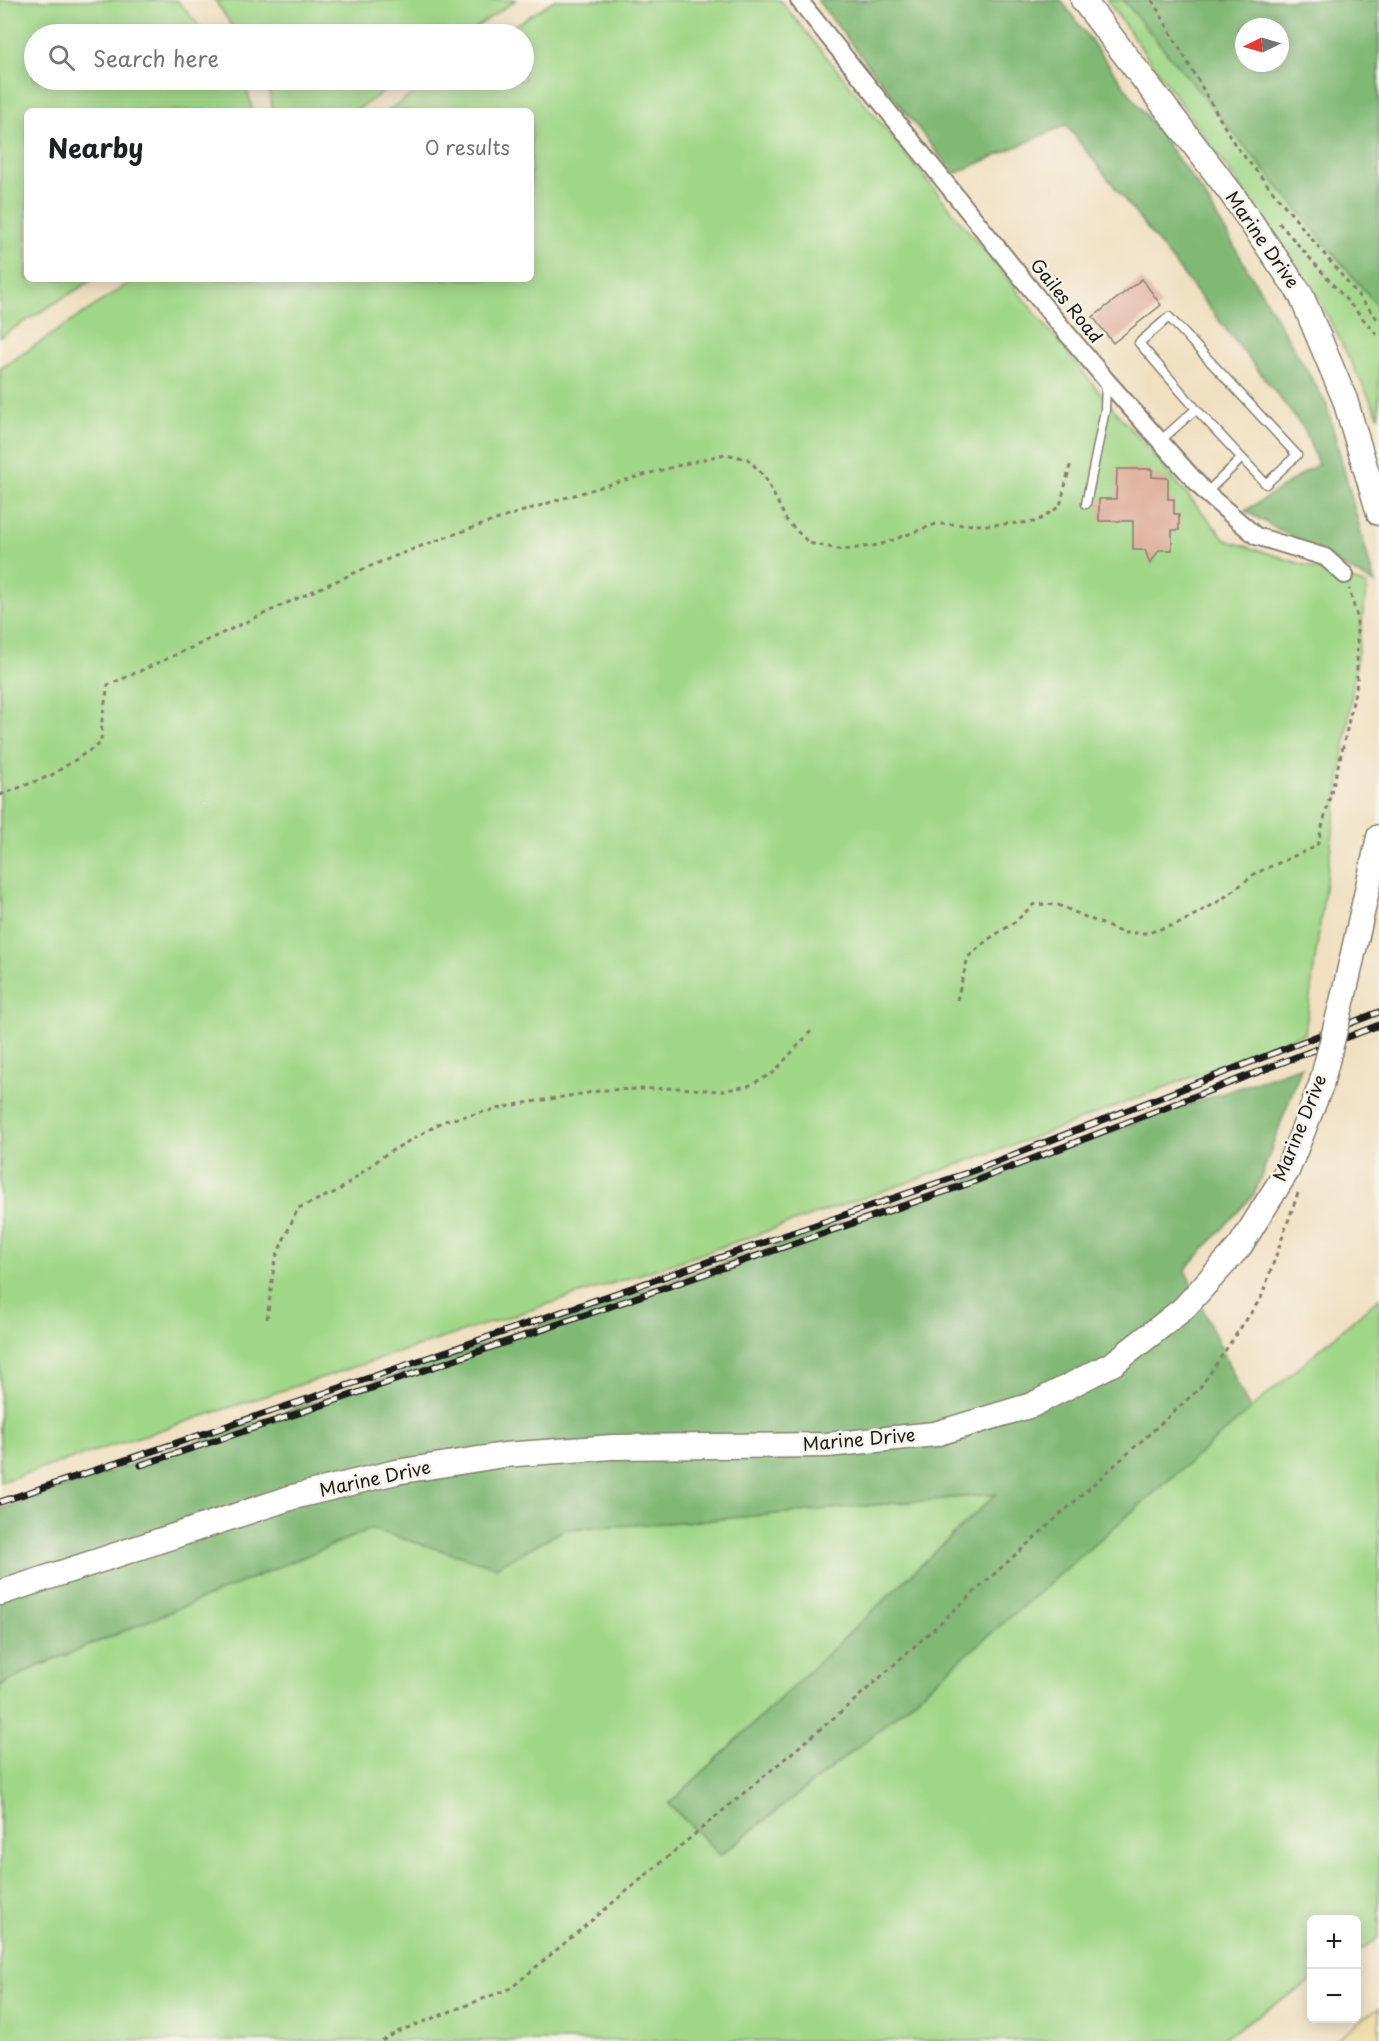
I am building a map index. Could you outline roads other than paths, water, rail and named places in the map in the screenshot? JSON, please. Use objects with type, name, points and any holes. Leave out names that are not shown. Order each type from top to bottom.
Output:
[{"type":"street","name":"Gailes Road","points":[[799,0],[1049,312],[1206,493],[1256,536],[1325,557],[1345,575]]},
{"type":"street","name":"Marine Drive","points":[[1083,0],[1231,193],[1301,295],[1345,400],[1378,504]]},
{"type":"street","name":"Marine Drive","points":[[0,1593],[293,1497],[396,1472],[504,1455],[612,1447],[838,1444],[935,1434],[1032,1406],[1114,1363],[1183,1310],[1240,1246],[1287,1171],[1321,1085],[1379,837]]},
{"type":"lane","points":[[1169,317],[1297,454],[1266,484],[1196,409],[1139,343],[1169,317]]},
{"type":"lane","points":[[1086,504],[1105,410],[1106,380]]},
{"type":"lane","points":[[1160,441],[1196,409]]},
{"type":"lane","points":[[1206,493],[1242,458]]},
{"type":"railway","points":[[0,1502],[967,1173],[1379,1012]]},
{"type":"railway","points":[[141,1465],[970,1183],[1379,1025]]}]
